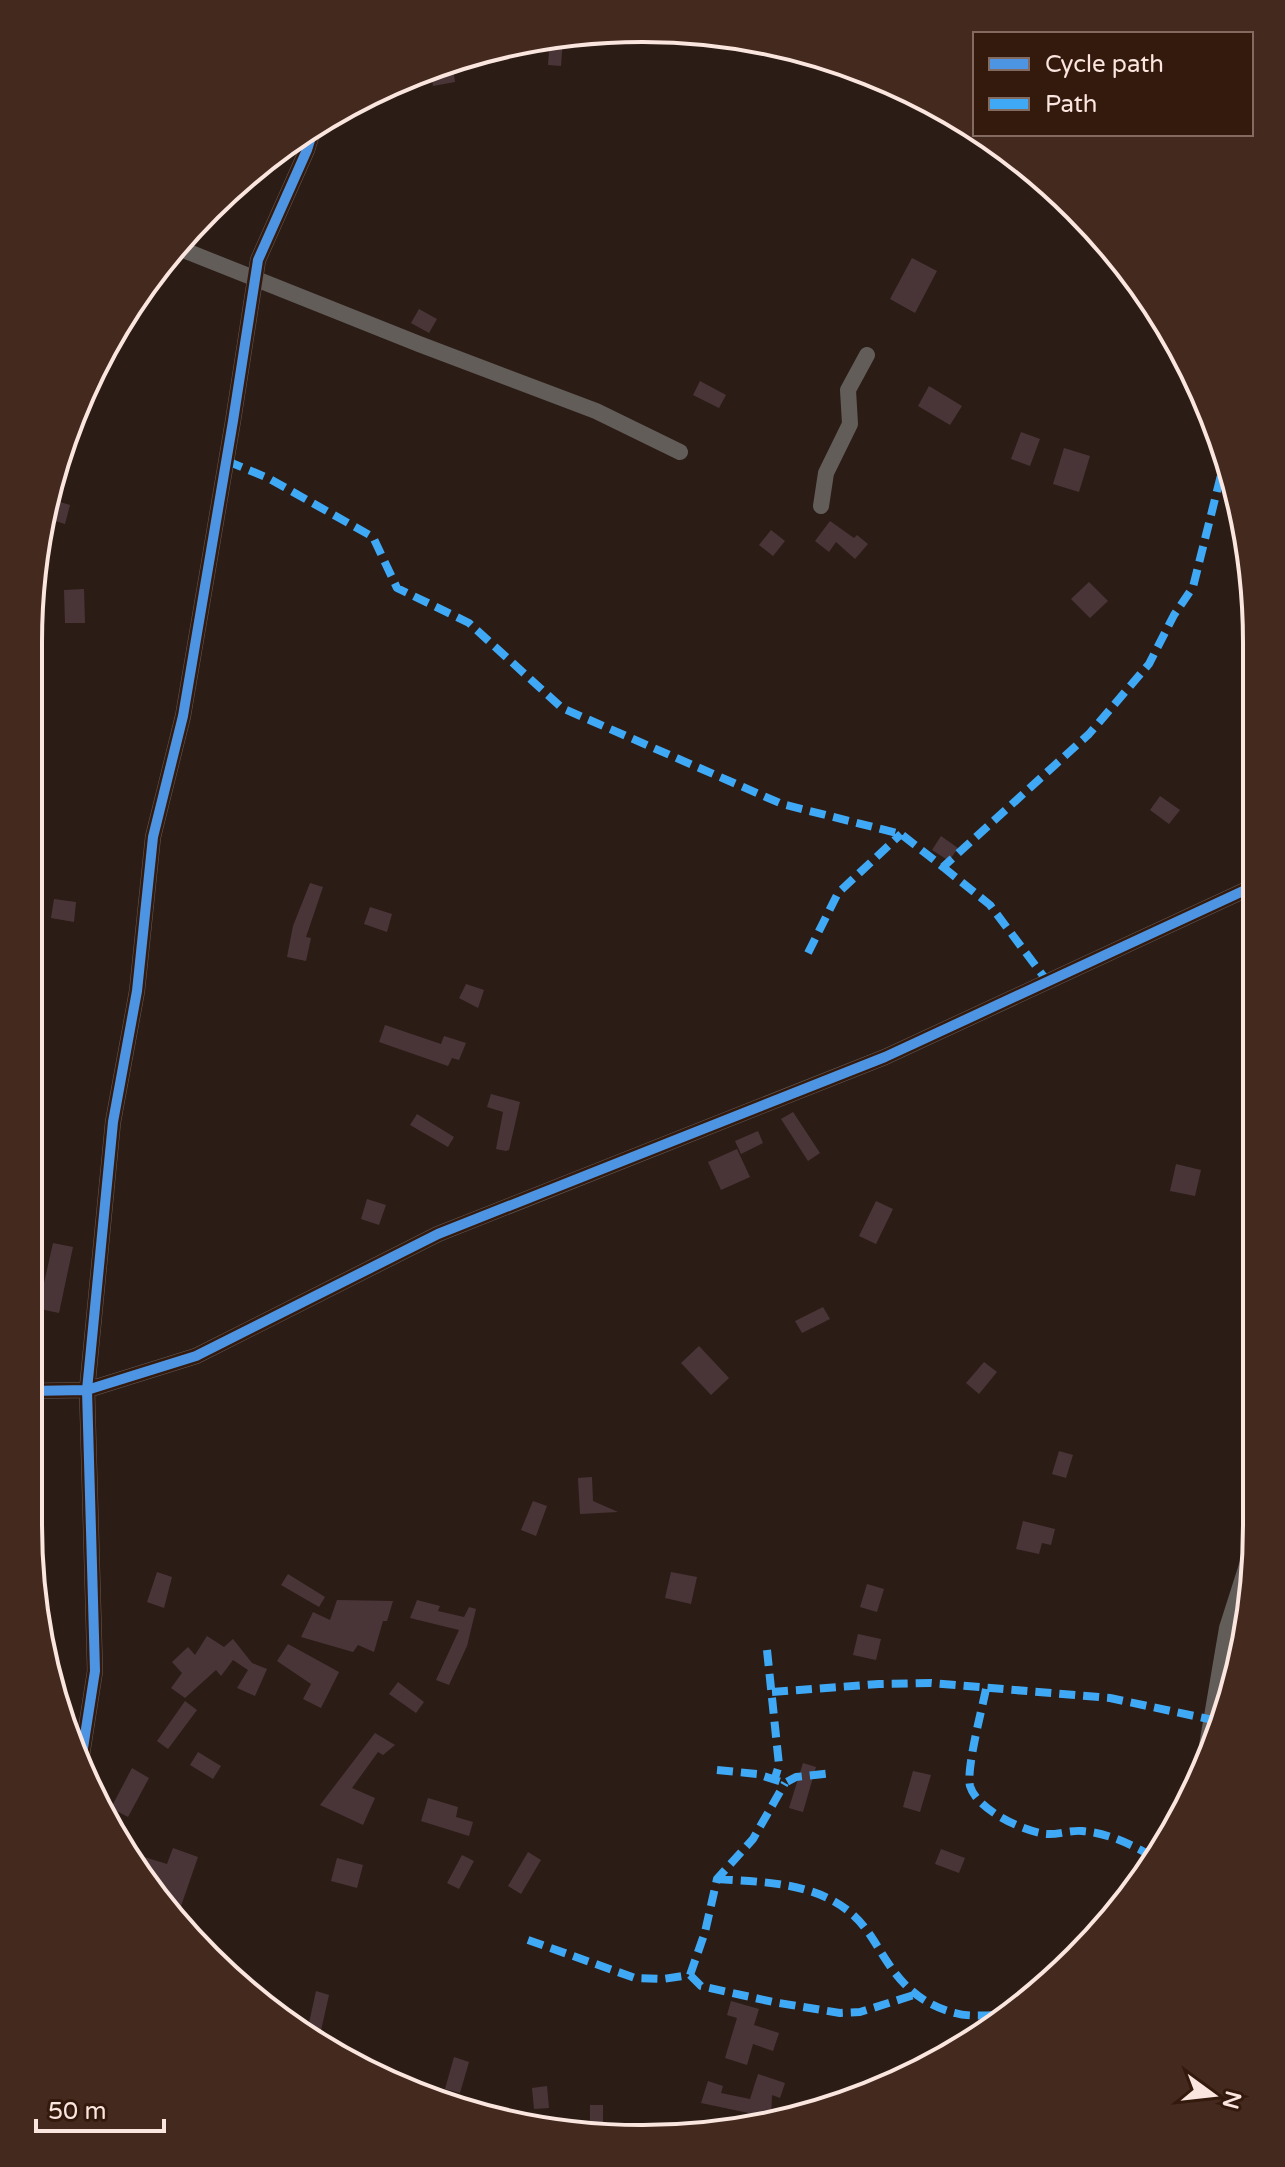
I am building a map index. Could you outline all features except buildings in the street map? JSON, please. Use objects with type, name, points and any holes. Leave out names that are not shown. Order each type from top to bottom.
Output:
[{"type":"street","points":[[84,1743],[95,1671],[87,1390],[113,1122],[137,991],[153,837],[183,716],[258,260],[309,143]]},
{"type":"street","points":[[187,251],[596,411],[680,452]]},
{"type":"street","points":[[821,506],[826,473],[850,424],[848,390],[867,355]]},
{"type":"street","points":[[42,1391],[87,1390],[196,1356],[438,1234],[885,1057],[1243,891]]},
{"type":"street","points":[[1222,1683],[1227,1628],[1239,1589]]},
{"type":"marked path","points":[[227,461],[268,478],[373,537],[397,588],[469,623],[562,708],[782,804],[901,834],[943,867],[1089,734],[1149,664],[1174,615],[1193,587],[1220,478]]},
{"type":"marked path","points":[[808,953],[838,893],[901,834]]},
{"type":"marked path","points":[[943,867],[990,905],[1047,981]]},
{"type":"marked path","points":[[767,1650],[779,1765],[775,1778]]},
{"type":"marked path","points":[[772,1692],[931,1683],[1110,1698],[1210,1719]]},
{"type":"marked path","points":[[986,1689],[969,1778],[974,1795],[991,1811],[1025,1829],[1046,1834],[1092,1832],[1112,1837],[1145,1853]]},
{"type":"marked path","points":[[717,1770],[757,1774],[785,1783],[796,1777],[832,1773]]},
{"type":"marked path","points":[[690,1975],[705,1932],[717,1879],[753,1839],[785,1783]]},
{"type":"marked path","points":[[717,1879],[788,1886],[822,1895],[838,1903],[858,1919],[901,1980],[917,1995],[944,2010],[988,2016]]},
{"type":"marked path","points":[[528,1940],[635,1978],[663,1979],[690,1975]]},
{"type":"marked path","points":[[690,1975],[701,1986],[840,2013],[860,2012],[914,1995]]},
{"type":"cycle path","points":[[84,1743],[95,1671],[87,1390],[113,1122],[137,991],[153,837],[183,716],[258,260],[309,143]]},
{"type":"cycle path","points":[[42,1391],[87,1390],[196,1356],[438,1234],[885,1057],[1243,891]]}]
